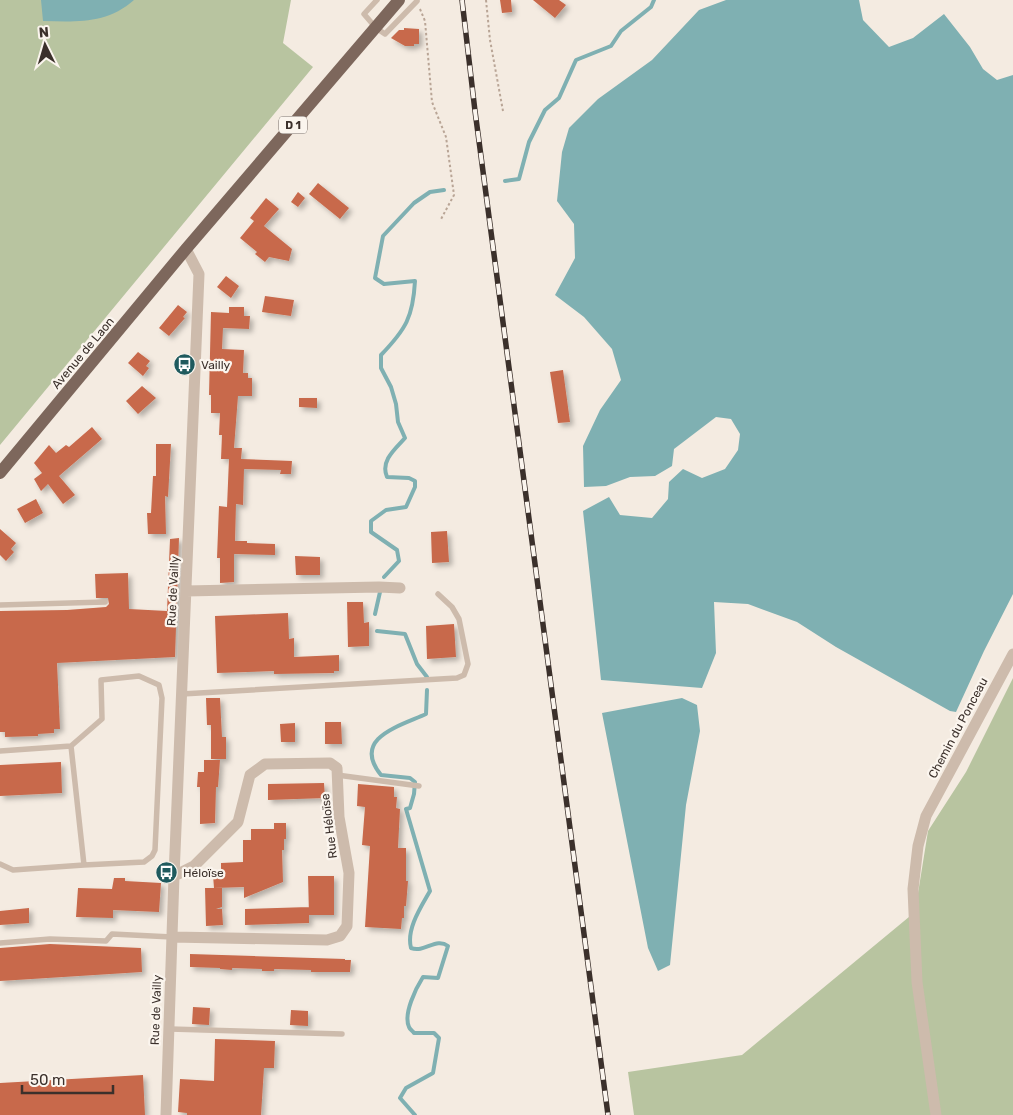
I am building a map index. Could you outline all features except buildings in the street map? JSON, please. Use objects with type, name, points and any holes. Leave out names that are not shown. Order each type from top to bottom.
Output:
[{"type":"main road","name":"D 1","points":[[186,249],[399,0]]},
{"type":"main road","name":"Avenue de Laon","points":[[0,473],[186,249]]},
{"type":"street","name":"Rue de Vailly","points":[[166,1115],[199,274],[186,249]]},
{"type":"street","points":[[186,591],[379,586],[400,588]]},
{"type":"street","name":"Chemin du Ponceau","points":[[936,1115],[917,982],[913,889],[918,846],[926,816],[1013,654]]},
{"type":"street","name":"Rue Héloïse","points":[[172,937],[327,940],[340,936],[347,926],[349,873],[339,816],[337,768],[330,764],[265,764],[250,775],[238,822],[194,866],[174,876]]},
{"type":"lane","points":[[377,0],[364,14],[376,28],[385,34],[417,1]]},
{"type":"lane","points":[[182,694],[457,678],[464,675],[468,664],[459,619],[452,607],[438,594]]},
{"type":"lane","points":[[0,605],[105,602]]},
{"type":"lane","points":[[0,752],[71,746],[102,719],[101,680],[138,676],[159,685],[162,698],[155,850],[152,856],[144,862],[13,870],[0,864]]},
{"type":"lane","points":[[71,746],[84,866]]},
{"type":"lane","points":[[337,775],[419,786]]},
{"type":"lane","points":[[0,943],[50,939],[106,941],[112,934],[172,937]]},
{"type":"lane","points":[[170,1028],[342,1034]]},
{"type":"path","points":[[486,0],[490,40],[503,111]]},
{"type":"path","points":[[417,1],[425,21],[432,102],[446,137],[454,195],[440,221]]},
{"type":"green space","points":[[0,0],[291,0],[283,43],[313,67],[0,445]]},
{"type":"green space","points":[[1013,678],[1013,1115],[634,1115],[628,1072],[742,1055],[915,912],[928,831],[966,772]]},
{"type":"water","points":[[41,0],[134,0],[113,14],[91,20],[67,22],[43,21]]},
{"type":"water","points":[[726,0],[859,0],[863,20],[889,47],[913,38],[944,14],[970,47],[983,69],[997,80],[1013,75],[1013,594],[956,712],[950,711],[836,647],[797,622],[748,604],[714,602],[716,653],[702,688],[601,680],[583,511],[609,497],[620,515],[652,518],[668,499],[669,482],[683,469],[702,478],[725,469],[738,450],[740,434],[731,419],[716,417],[674,449],[672,466],[655,476],[630,477],[606,486],[584,487],[583,446],[600,410],[621,380],[612,349],[584,317],[555,295],[575,258],[574,224],[557,201],[562,152],[569,128],[598,99],[652,60],[699,10]]},
{"type":"water","points":[[682,698],[697,705],[700,731],[686,805],[670,965],[658,971],[648,948],[602,713]]},
{"type":"waterway","points":[[505,181],[519,179],[529,142],[545,110],[559,98],[576,60],[611,46],[621,31],[651,7],[654,0]]},
{"type":"waterway","points":[[384,577],[399,561],[397,550],[371,532],[371,521],[386,510],[406,507],[415,487],[415,481],[409,478],[387,477],[385,471],[385,466],[393,451],[405,438],[398,422],[396,404],[391,387],[381,368],[381,355],[397,338],[407,322],[415,281],[384,284],[375,278],[383,236],[414,203],[430,192],[444,190]]},
{"type":"waterway","points":[[375,614],[380,592]]},
{"type":"waterway","points":[[377,631],[405,634],[417,664],[427,677]]},
{"type":"waterway","points":[[415,1115],[400,1098],[406,1088],[433,1073],[439,1038],[434,1033],[414,1033],[409,1028],[409,1008],[423,977],[438,978],[448,946],[439,943],[421,949],[411,948],[412,926],[430,891],[406,809],[410,808],[415,782],[410,778],[381,775],[373,762],[372,752],[375,743],[382,735],[426,714],[427,690]]},
{"type":"railway","points":[[462,0],[475,111],[608,1115]]},
{"type":"place","name":"Vailly","points":[[185,365]]},
{"type":"place","name":"Héloïse","points":[[167,873]]}]
